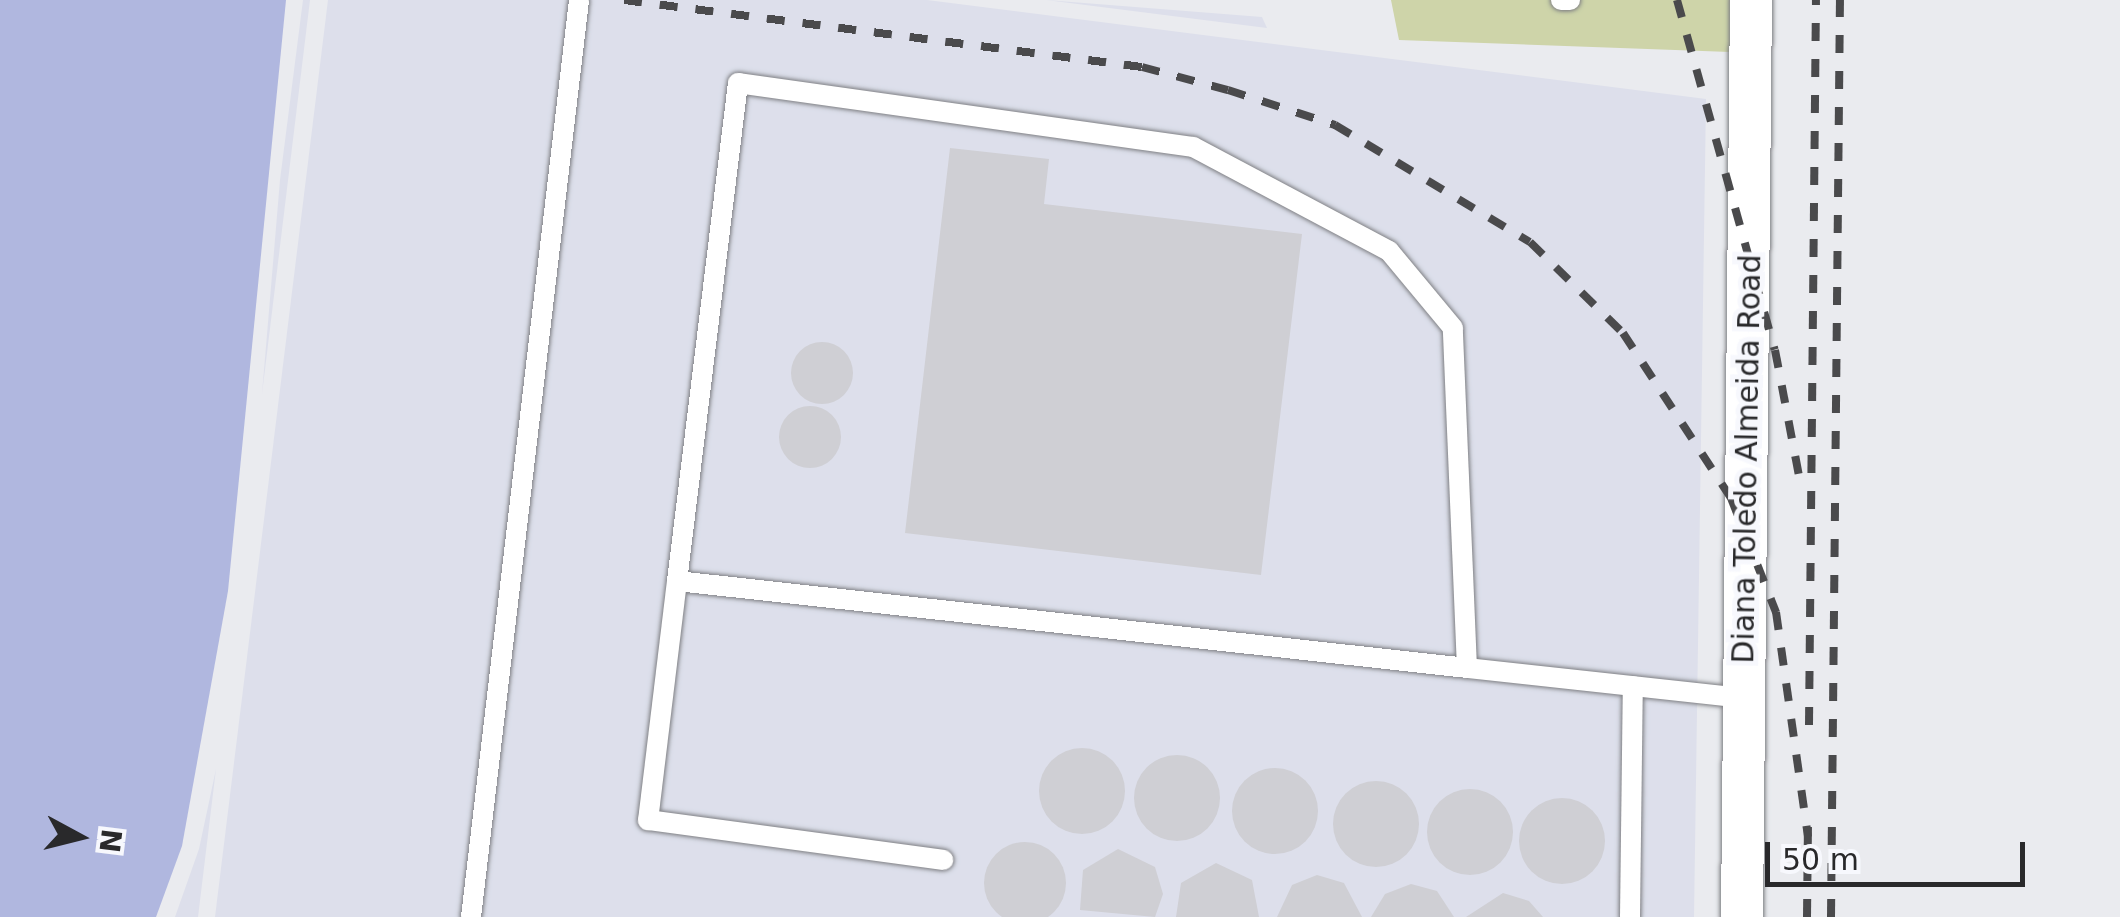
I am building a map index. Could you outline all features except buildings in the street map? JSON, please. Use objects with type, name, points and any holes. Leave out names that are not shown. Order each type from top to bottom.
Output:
[{"type":"street","name":"Diana Toledo Almeida Road","points":[[1742,917],[1751,0]]},
{"type":"lane","points":[[471,917],[579,0]]},
{"type":"lane","points":[[1561,0],[1570,0]]},
{"type":"lane","points":[[944,860],[648,820],[738,83],[1193,147],[1389,251],[1453,328],[1466,668]]},
{"type":"lane","points":[[677,580],[1745,698]]},
{"type":"lane","points":[[1630,917],[1634,686]]},
{"type":"shaded area","points":[[303,0],[310,0],[262,394],[280,180]]},
{"type":"shaded area","points":[[328,0],[927,0],[1706,99],[1694,917],[215,917]]},
{"type":"shaded area","points":[[1046,0],[1262,17],[1267,28]]},
{"type":"shaded area","points":[[216,769],[198,917],[175,917],[199,849]]},
{"type":"green space","points":[[1391,0],[1731,0],[1730,52],[1399,40]]},
{"type":"water","points":[[0,0],[286,0],[228,591],[182,846],[156,917],[0,917]]},
{"type":"railway","points":[[624,0],[1142,67],[1335,125],[1530,242],[1623,333],[1731,498],[1776,612],[1808,837]]},
{"type":"railway","points":[[1677,0],[1775,350],[1799,476]]},
{"type":"railway","points":[[1809,725],[1816,0]]},
{"type":"railway","points":[[1831,917],[1840,0]]},
{"type":"railway","points":[[1807,917],[1808,825]]}]
